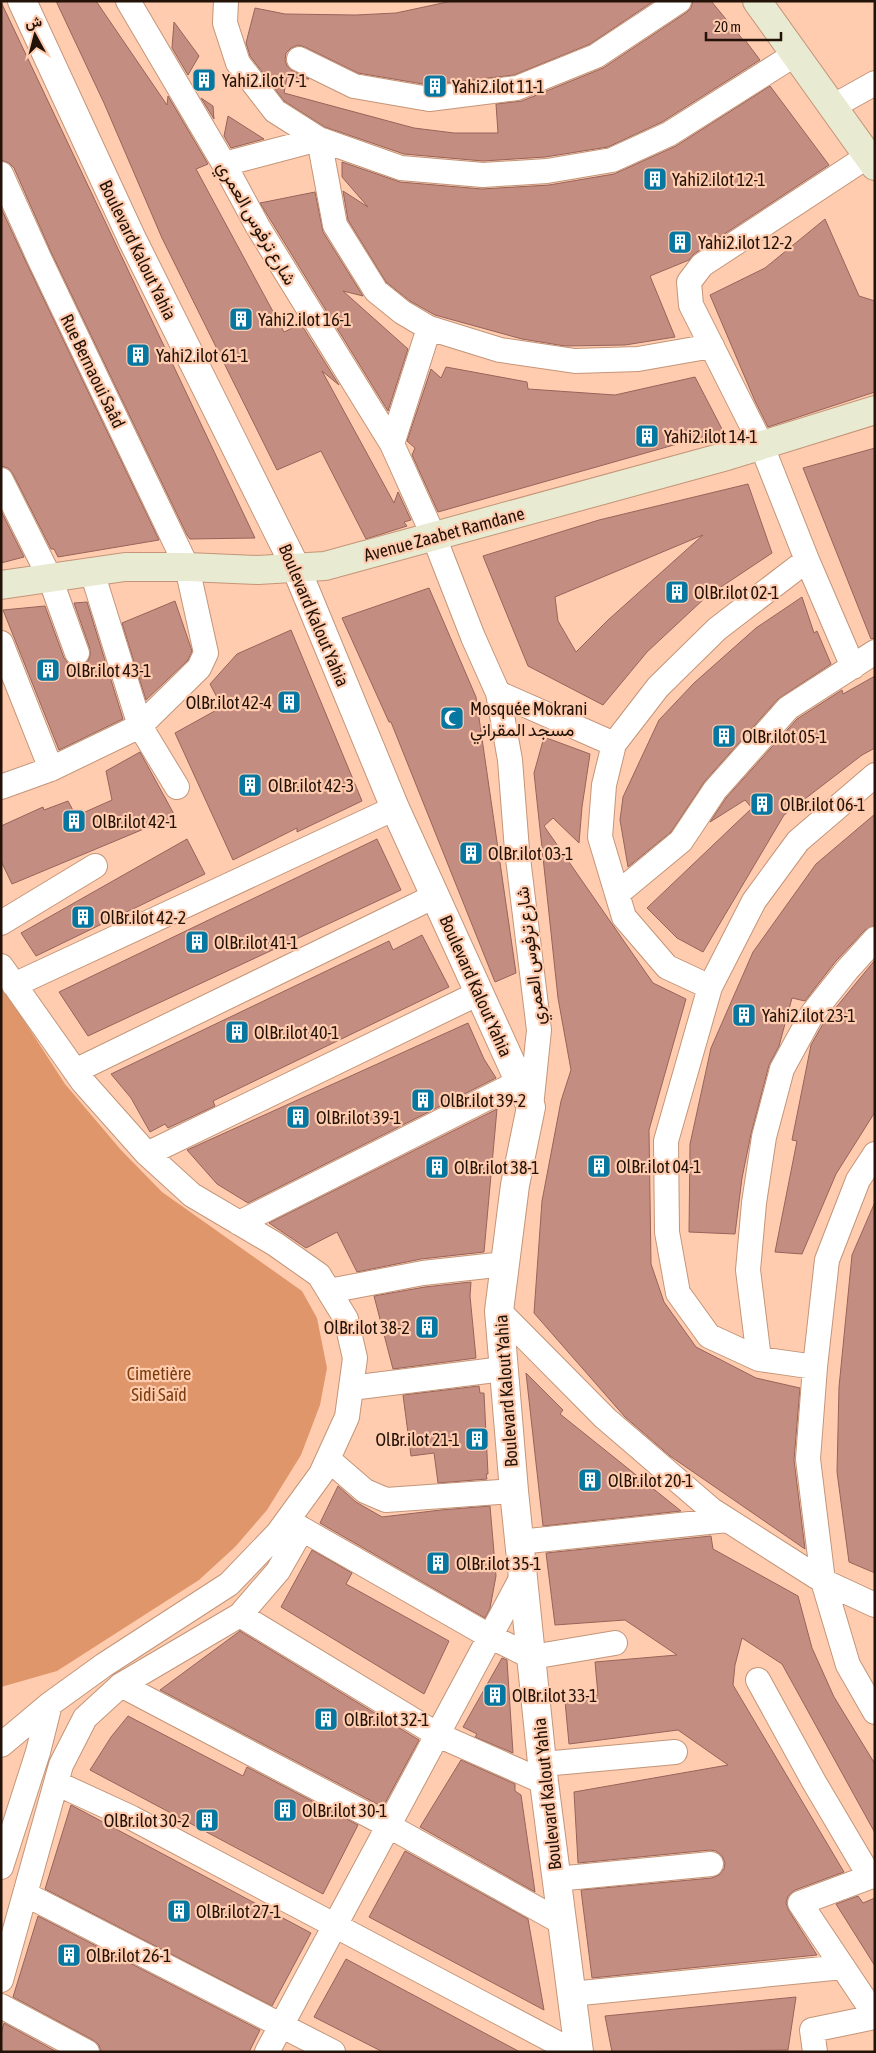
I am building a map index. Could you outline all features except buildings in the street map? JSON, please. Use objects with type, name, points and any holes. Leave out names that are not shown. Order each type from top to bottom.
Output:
[{"type":"main road","points":[[760,2],[794,55],[871,161]]},
{"type":"main road","name":"Avenue Zaabet Ramdane","points":[[1,585],[125,567],[258,570],[325,566],[434,538],[726,456],[875,410]]},
{"type":"street","name":"Boulevard Kalout Yahia","points":[[22,1],[132,239],[296,568],[395,808],[530,1107],[515,1185],[499,1311],[522,1577],[561,1922],[579,2052]]},
{"type":"street","name":"شارع ترفوس العمري","points":[[128,1],[224,164],[258,227],[392,444],[434,538],[473,637],[498,693],[510,760],[517,850],[540,1030],[530,1107]]},
{"type":"street","points":[[226,1],[225,23],[238,64],[275,111],[319,139],[401,168],[483,175],[547,171],[612,160],[669,134],[794,55]]},
{"type":"street","points":[[299,59],[354,86],[429,99],[517,88],[596,56],[679,1]]},
{"type":"street","points":[[832,107],[875,83]]},
{"type":"street","points":[[224,164],[319,139]]},
{"type":"street","points":[[319,139],[335,225],[376,291],[402,312],[429,328],[500,350],[574,361],[638,358],[712,346]]},
{"type":"street","points":[[853,667],[807,560],[761,444],[691,305],[689,282],[702,265],[871,161]]},
{"type":"street","name":"Rue Bernaoui Saâd","points":[[1,174],[186,567],[206,653],[199,668],[140,726],[51,770],[1,787]]},
{"type":"street","points":[[392,444],[429,328]]},
{"type":"street","points":[[1,480],[50,578],[77,653]]},
{"type":"street","points":[[710,987],[667,966],[624,917],[600,836],[604,785],[614,744],[658,687],[717,629],[807,560]]},
{"type":"street","points":[[92,572],[140,726],[177,787]]},
{"type":"street","points":[[1,643],[51,770]]},
{"type":"street","points":[[617,894],[681,841],[715,790],[788,708],[875,652]]},
{"type":"street","points":[[498,693],[614,744]]},
{"type":"street","points":[[815,1367],[759,1359],[709,1336],[678,1293],[666,1232],[666,1142],[710,987],[754,901],[798,841],[875,775]]},
{"type":"street","points":[[1,1980],[61,1765],[85,1718],[121,1685],[240,1615],[278,1571],[295,1524],[322,1474],[347,1417],[354,1358],[346,1319],[319,1274],[275,1244],[192,1196],[147,1154],[75,1071],[8,976],[395,808]]},
{"type":"street","points":[[2,922],[95,866]]},
{"type":"street","points":[[75,1071],[435,896]]},
{"type":"street","points":[[759,1359],[748,1270],[754,1203],[764,1137],[782,1069],[812,1014],[847,970],[875,940]]},
{"type":"street","points":[[147,1154],[479,993]]},
{"type":"street","points":[[239,1222],[519,1082]]},
{"type":"street","points":[[875,1154],[858,1180],[827,1260],[815,1367],[808,1459],[823,1581],[848,1665],[875,1712]]},
{"type":"street","points":[[329,1290],[423,1273],[505,1264]]},
{"type":"street","points":[[499,1311],[605,1418],[712,1510],[823,1581],[875,1605]]},
{"type":"street","points":[[351,1388],[503,1369]]},
{"type":"street","points":[[328,1459],[365,1491],[386,1500],[514,1491]]},
{"type":"street","points":[[519,1542],[727,1520]]},
{"type":"street","points":[[295,1524],[491,1637],[532,1656],[615,1642]]},
{"type":"street","points":[[1,1745],[50,1704],[104,1665],[229,1584],[295,1524]]},
{"type":"street","points":[[267,2052],[522,1577]]},
{"type":"street","points":[[240,1615],[438,1735],[544,1773],[675,1752]]},
{"type":"street","points":[[758,1680],[872,1876],[800,1904],[875,2016],[812,2030],[815,2052]]},
{"type":"street","points":[[121,1685],[389,1826],[561,1922]]},
{"type":"street","points":[[1,1867],[38,1752],[50,1704]]},
{"type":"street","points":[[56,1783],[132,1818],[334,1927],[574,2052]]},
{"type":"street","points":[[556,1879],[711,1864]]},
{"type":"street","points":[[25,1894],[333,2052]]},
{"type":"street","points":[[571,1994],[843,1967]]},
{"type":"street","points":[[1,2006],[87,2052]]},
{"type":"green space","name":"Cimetière Sidi Saïd","points":[[1,985],[65,1084],[121,1150],[162,1192],[302,1291],[317,1318],[327,1368],[320,1405],[301,1455],[267,1510],[235,1547],[199,1580],[57,1671],[1,1687]]},
{"type":"place","name":"Yahi2.ilot 7-1","points":[[204,80]]},
{"type":"place","name":"Yahi2.ilot 11-1","points":[[435,86]]},
{"type":"place","name":"Yahi2.ilot 12-1","points":[[655,179]]},
{"type":"place","name":"Yahi2.ilot 12-2","points":[[680,242]]},
{"type":"place","name":"Yahi2.ilot 16-1","points":[[241,319]]},
{"type":"place","name":"Yahi2.ilot 61-1","points":[[138,355]]},
{"type":"place","name":"Yahi2.ilot 14-1","points":[[647,436]]},
{"type":"place","name":"OlBr.ilot 02-1","points":[[677,592]]},
{"type":"place","name":"OlBr.ilot 43-1","points":[[48,670]]},
{"type":"place","name":"OlBr.ilot 42-4","points":[[289,702]]},
{"type":"place","name":"Mosquée Mokrani مسجد المقراني","points":[[452,718]]},
{"type":"place","name":"OlBr.ilot 05-1","points":[[724,736]]},
{"type":"place","name":"OlBr.ilot 42-3","points":[[250,785]]},
{"type":"place","name":"OlBr.ilot 06-1","points":[[762,804]]},
{"type":"place","name":"OlBr.ilot 42-1","points":[[74,821]]},
{"type":"place","name":"OlBr.ilot 03-1","points":[[471,853]]},
{"type":"place","name":"OlBr.ilot 42-2","points":[[83,917]]},
{"type":"place","name":"OlBr.ilot 41-1","points":[[197,942]]},
{"type":"place","name":"Yahi2.ilot 23-1","points":[[744,1015]]},
{"type":"place","name":"OlBr.ilot 40-1","points":[[237,1032]]},
{"type":"place","name":"OlBr.ilot 39-2","points":[[423,1100]]},
{"type":"place","name":"OlBr.ilot 39-1","points":[[298,1117]]},
{"type":"place","name":"OlBr.ilot 04-1","points":[[599,1166]]},
{"type":"place","name":"OlBr.ilot 38-1","points":[[437,1167]]},
{"type":"place","name":"OlBr.ilot 38-2","points":[[427,1327]]},
{"type":"place","name":"OlBr.ilot 21-1","points":[[477,1439]]},
{"type":"place","name":"OlBr.ilot 20-1","points":[[590,1480]]},
{"type":"place","name":"OlBr.ilot 35-1","points":[[438,1563]]},
{"type":"place","name":"OlBr.ilot 33-1","points":[[495,1695]]},
{"type":"place","name":"OlBr.ilot 32-1","points":[[326,1719]]},
{"type":"place","name":"OlBr.ilot 30-1","points":[[285,1810]]},
{"type":"place","name":"OlBr.ilot 30-2","points":[[207,1820]]},
{"type":"place","name":"OlBr.ilot 27-1","points":[[179,1911]]},
{"type":"place","name":"OlBr.ilot 26-1","points":[[69,1955]]}]
